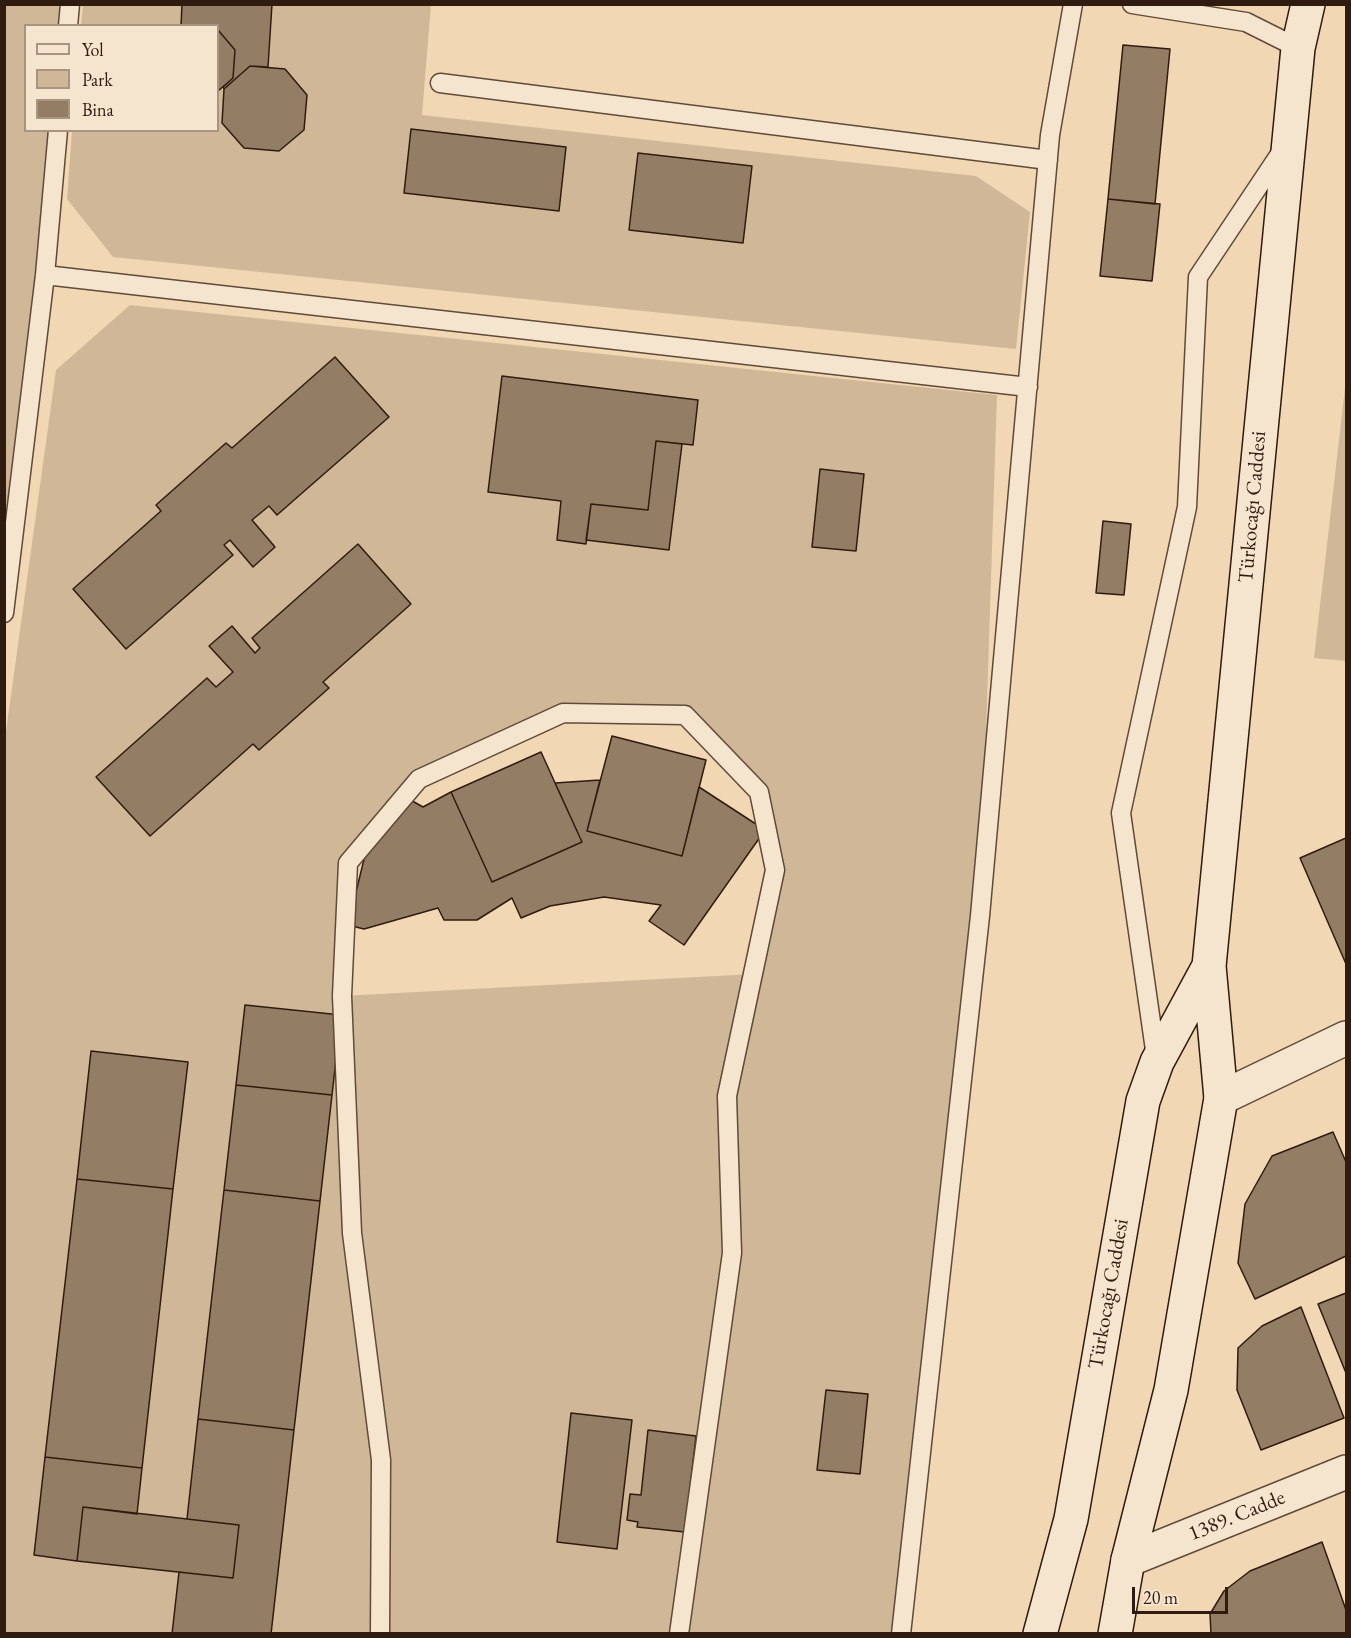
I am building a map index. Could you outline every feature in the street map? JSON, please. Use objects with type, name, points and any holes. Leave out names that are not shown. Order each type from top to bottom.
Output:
[{"type":"main road","name":"Türkocağı Caddesi","points":[[1115,1634],[1128,1560],[1171,1390],[1221,1098],[1209,966],[1298,48],[1297,4]]},
{"type":"main road","name":"Türkocağı Caddesi","points":[[1298,48],[1308,4]]},
{"type":"main road","name":"Türkocağı Caddesi","points":[[1040,1634],[1071,1519],[1143,1101],[1157,1062],[1209,966]]},
{"type":"main road","points":[[1221,1098],[1347,1038]]},
{"type":"main road","name":"1389. Cadde","points":[[1128,1560],[1347,1472]]},
{"type":"lane","points":[[68,24],[70,4]]},
{"type":"lane","points":[[901,1634],[980,916],[1050,135],[1073,4]]},
{"type":"lane","points":[[1132,4],[1246,22],[1298,48]]},
{"type":"lane","points":[[440,83],[1048,160]]},
{"type":"lane","points":[[4,613],[8,553],[45,276],[58,132]]},
{"type":"lane","points":[[1157,1062],[1121,813],[1187,507],[1198,277],[1289,140]]},
{"type":"lane","points":[[45,276],[1028,387]]},
{"type":"lane","points":[[380,1634],[381,1460],[352,1233],[342,1008],[348,863],[419,780],[563,713],[685,715],[759,792],[775,870],[727,1096],[732,1253],[679,1634]]},
{"type":"green space","points":[[431,4],[422,115],[976,176],[1030,212],[1016,349],[113,257],[67,199],[72,132],[219,132],[219,24],[81,24],[83,5]]},
{"type":"green space","points":[[5,5],[65,5],[63,24],[24,24],[24,132],[51,132],[5,572]]},
{"type":"green space","points":[[130,305],[997,395],[980,916],[901,1633],[5,1634],[4,746],[56,370]],"holes":[[[563,713],[685,715],[759,792],[775,870],[754,974],[342,996],[348,863],[419,780]]]},
{"type":"green space","points":[[1346,379],[1346,661],[1314,658]]},
{"type":"building","points":[[182,4],[272,4],[268,67],[250,66],[224,89],[223,87],[233,78],[235,50],[219,31],[219,24],[181,24]]},
{"type":"building","points":[[219,31],[235,50],[233,78],[219,90]]},
{"type":"building","points":[[1123,45],[1170,49],[1155,204],[1108,199]]},
{"type":"building","points":[[250,66],[285,69],[307,95],[304,130],[279,151],[244,148],[222,123],[224,89]]},
{"type":"building","points":[[411,129],[566,147],[559,211],[404,193]]},
{"type":"building","points":[[638,153],[752,166],[743,243],[629,230]]},
{"type":"building","points":[[1108,199],[1160,204],[1152,281],[1100,276]]},
{"type":"building","points":[[335,357],[389,417],[277,515],[269,506],[252,520],[275,547],[253,567],[230,540],[224,545],[233,555],[126,649],[73,589],[161,511],[156,505],[226,443],[232,448]]},
{"type":"building","points":[[502,376],[698,400],[693,445],[656,441],[648,510],[591,504],[586,544],[557,540],[561,501],[488,492]]},
{"type":"building","points":[[656,441],[682,444],[669,550],[586,540],[591,504],[648,510]]},
{"type":"building","points":[[820,469],[864,474],[856,551],[812,547]]},
{"type":"building","points":[[1103,521],[1131,524],[1124,595],[1096,593]]},
{"type":"building","points":[[358,544],[411,604],[323,682],[329,688],[259,750],[253,744],[150,836],[96,777],[207,678],[216,687],[233,672],[209,646],[232,626],[255,653],[260,648],[252,638]]},
{"type":"building","points":[[612,736],[706,760],[682,856],[587,831]]},
{"type":"building","points":[[541,752],[582,842],[492,882],[451,792]]},
{"type":"building","points":[[600,780],[587,831],[682,856],[699,787],[765,830],[684,945],[649,921],[661,905],[604,897],[550,906],[521,918],[512,898],[477,920],[444,920],[438,908],[364,929],[348,925],[366,851],[407,798],[423,807],[451,792],[492,882],[582,842],[555,783]]},
{"type":"building","points":[[1346,838],[1346,964],[1300,858]]},
{"type":"building","points":[[245,1005],[341,1015],[332,1095],[236,1085]]},
{"type":"building","points":[[91,1051],[188,1062],[173,1189],[77,1179]]},
{"type":"building","points":[[236,1085],[332,1095],[320,1201],[224,1190]]},
{"type":"building","points":[[1333,1132],[1346,1162],[1346,1256],[1255,1299],[1238,1263],[1245,1204],[1272,1156]]},
{"type":"building","points":[[77,1179],[173,1189],[142,1468],[45,1457]]},
{"type":"building","points":[[224,1190],[320,1201],[294,1430],[198,1419]]},
{"type":"building","points":[[1346,1293],[1346,1373],[1318,1304]]},
{"type":"building","points":[[1301,1307],[1344,1418],[1261,1450],[1237,1390],[1238,1348],[1262,1326]]},
{"type":"building","points":[[826,1390],[868,1394],[860,1474],[817,1470]]},
{"type":"building","points":[[571,1413],[632,1420],[617,1549],[557,1542]]},
{"type":"building","points":[[198,1419],[294,1430],[271,1634],[172,1634],[179,1572],[233,1578],[239,1525],[187,1519]]},
{"type":"building","points":[[648,1430],[696,1436],[685,1532],[637,1527],[638,1522],[627,1520],[630,1494],[641,1495]]},
{"type":"building","points":[[45,1457],[142,1468],[137,1514],[83,1507],[77,1561],[34,1555]]},
{"type":"building","points":[[83,1507],[239,1525],[233,1578],[77,1561]]},
{"type":"building","points":[[1322,1542],[1346,1610],[1346,1634],[1211,1634],[1210,1614],[1224,1591],[1250,1571]]}]
